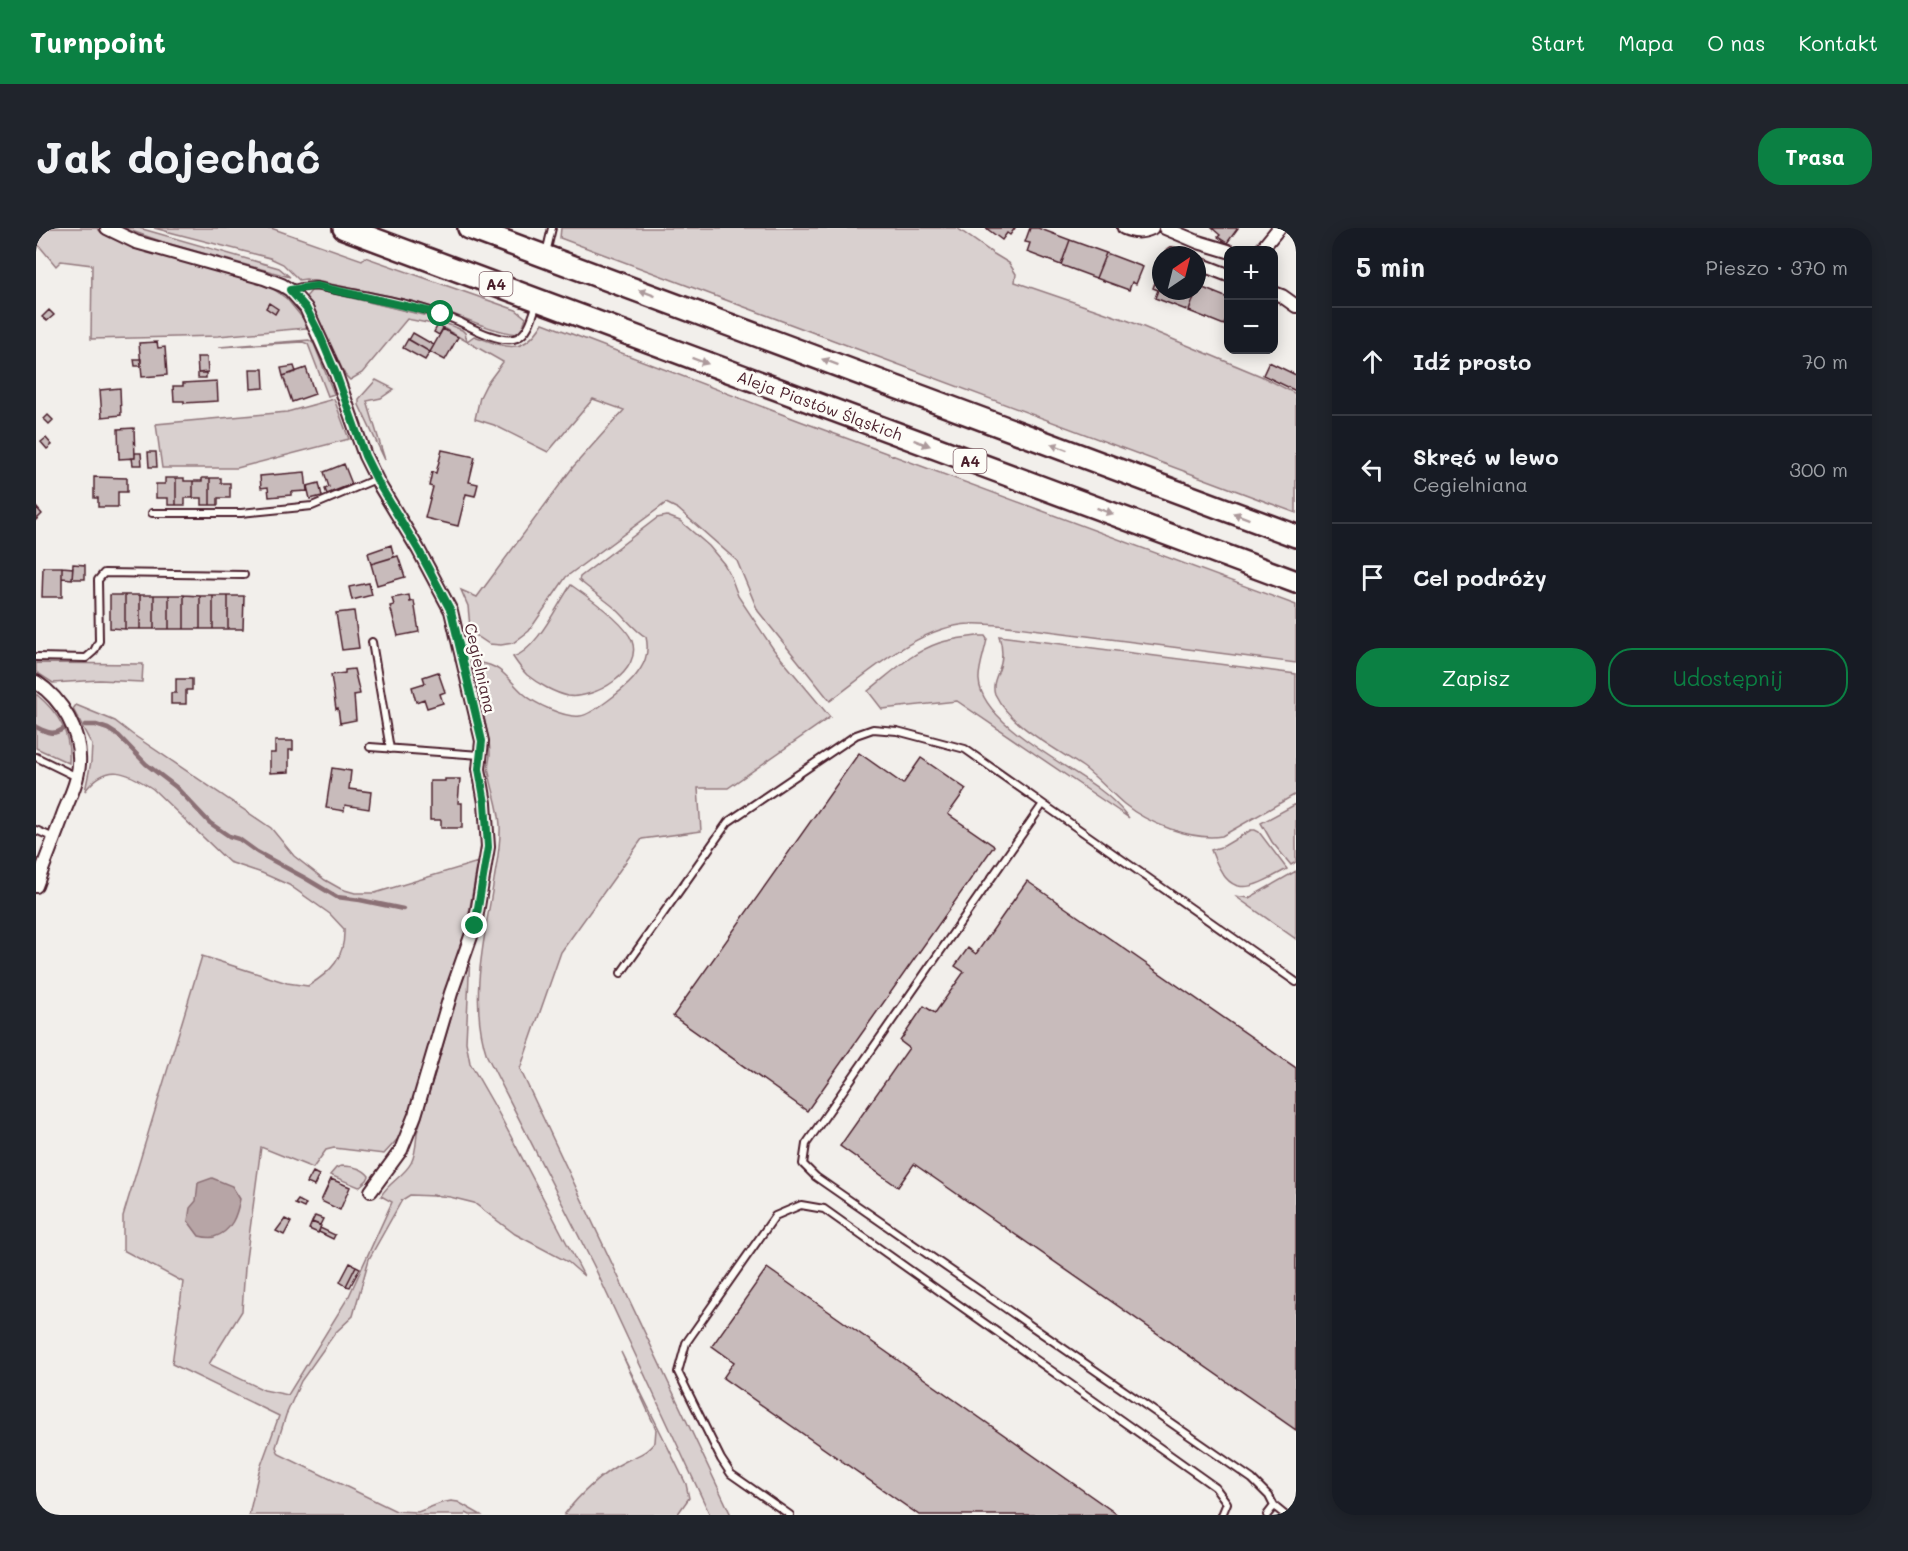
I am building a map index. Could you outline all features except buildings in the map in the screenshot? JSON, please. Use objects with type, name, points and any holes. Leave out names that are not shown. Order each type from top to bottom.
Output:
[{"type":"highway","name":"Aleja Piastów Śląskich","points":[[344,228],[1296,582]]},
{"type":"highway","points":[[469,228],[1296,536]]},
{"type":"street","name":"Cegielniana","points":[[107,228],[136,242],[264,278],[290,290],[306,308],[319,333],[365,456],[376,479],[418,549],[451,611],[482,741],[479,769],[485,803],[488,847],[475,926],[451,993],[415,1115],[401,1150],[371,1191]]},
{"type":"street","points":[[1124,228],[1134,232],[1152,228]]},
{"type":"street","points":[[1165,228],[1224,250]]},
{"type":"street","points":[[1264,246],[1279,228]]},
{"type":"street","points":[[1206,266],[1224,273]]},
{"type":"street","points":[[1278,295],[1296,306]]},
{"type":"street","points":[[36,682],[51,694],[70,720],[78,743],[79,765],[77,777],[36,886]]},
{"type":"lane","points":[[545,256],[552,228]]},
{"type":"lane","points":[[290,290],[316,286],[405,305],[441,314],[485,334],[508,340],[518,338],[525,333],[538,300]]},
{"type":"lane","points":[[152,513],[242,513],[312,506],[376,479]]},
{"type":"lane","points":[[36,657],[86,658],[94,651],[99,641],[98,580],[104,573],[244,574]]},
{"type":"lane","points":[[372,642],[390,749]]},
{"type":"lane","points":[[621,973],[728,822],[856,735],[873,729],[897,731],[965,749],[1296,982]]},
{"type":"lane","points":[[370,747],[480,755]]},
{"type":"lane","points":[[36,758],[77,777]]},
{"type":"lane","points":[[1043,804],[806,1144],[803,1164],[816,1177],[1252,1479],[1269,1496],[1274,1506],[1285,1515]]},
{"type":"lane","points":[[36,830],[54,838]]},
{"type":"lane","points":[[790,1515],[731,1474],[721,1459],[678,1372],[686,1343],[775,1216],[801,1204],[824,1209],[1215,1487],[1227,1503],[1222,1515]]},
{"type":"lane","points":[[1267,1515],[1274,1506]]},
{"type":"shaded area","points":[[36,228],[97,228],[102,233],[139,250],[272,288],[287,299],[309,326],[218,336],[91,339],[92,265],[61,261],[56,266],[36,242]]},
{"type":"shaded area","points":[[123,228],[139,228],[279,268],[290,277],[163,242]]},
{"type":"shaded area","points":[[154,228],[271,228],[362,260],[365,257],[516,310],[526,318],[517,334],[499,330],[447,312],[377,293],[306,279],[299,280],[283,264],[270,258]]},
{"type":"shaded area","points":[[561,228],[957,228],[1009,263],[1016,274],[1015,282],[1129,321],[1261,376],[1296,394],[1296,513],[560,238]]},
{"type":"shaded area","points":[[311,291],[323,291],[427,316],[462,330],[467,341],[474,336],[504,346],[520,345],[528,341],[543,323],[1296,605],[1296,663],[1017,627],[970,624],[932,633],[914,642],[878,664],[830,701],[758,611],[737,561],[678,509],[666,503],[566,577],[529,631],[513,643],[489,644],[474,634],[470,627],[468,606],[461,590],[477,597],[573,467],[624,410],[593,399],[548,452],[494,425],[475,419],[480,397],[503,362],[438,325],[407,319],[362,373],[350,380],[345,375],[316,313],[305,298]]},
{"type":"shaded area","points":[[309,340],[314,344],[334,394],[328,396],[308,344],[303,342],[219,347]]},
{"type":"shaded area","points":[[376,380],[394,389],[381,398],[367,401],[385,460],[359,405],[359,399]]},
{"type":"shaded area","points":[[334,399],[349,439],[237,468],[162,468],[156,424],[287,412]]},
{"type":"shaded area","points":[[667,516],[680,521],[709,546],[724,564],[738,596],[774,650],[830,717],[728,788],[698,788],[701,831],[642,839],[561,952],[520,1069],[731,1515],[710,1515],[594,1266],[487,1056],[481,1034],[479,1012],[480,968],[498,853],[500,825],[488,770],[490,754],[488,737],[472,678],[473,672],[480,663],[488,664],[505,674],[535,702],[550,710],[574,716],[592,711],[616,694],[633,679],[643,664],[647,654],[646,637],[634,628],[621,613],[579,580],[657,518]]},
{"type":"shaded area","points":[[571,585],[622,627],[632,641],[633,652],[630,663],[614,681],[603,688],[579,696],[563,695],[541,685],[527,675],[513,657],[530,646],[546,626]]},
{"type":"shaded area","points":[[985,636],[987,639],[979,680],[983,696],[994,712],[1028,742],[1103,792],[1129,818],[957,701],[882,709],[868,691],[902,664],[929,647],[948,640]]},
{"type":"shaded area","points":[[999,636],[1296,674],[1296,794],[1222,836],[1197,836],[1184,833],[1145,818],[1124,804],[1083,767],[1022,726],[1002,706],[994,690],[1002,656]]},
{"type":"shaded area","points":[[36,663],[143,664],[142,682],[99,680],[53,683],[36,672]]},
{"type":"shaded area","points":[[36,694],[62,724],[68,742],[69,763],[36,748]]},
{"type":"shaded area","points":[[76,705],[115,721],[271,828],[294,856],[325,880],[341,889],[355,893],[375,893],[478,862],[466,930],[404,1132],[384,1154],[334,1148],[326,1150],[313,1168],[261,1147],[245,1267],[242,1311],[209,1364],[264,1390],[288,1395],[349,1296],[392,1202],[381,1196],[413,1160],[417,1133],[470,954],[466,1042],[470,1063],[584,1276],[568,1262],[515,1234],[474,1203],[450,1197],[410,1195],[402,1200],[369,1259],[353,1316],[335,1333],[301,1381],[286,1415],[276,1447],[279,1454],[396,1511],[418,1512],[451,1501],[458,1502],[481,1515],[466,1513],[465,1515],[249,1515],[259,1471],[279,1416],[172,1364],[183,1282],[123,1250],[123,1216],[202,956],[287,983],[308,986],[324,975],[335,963],[342,948],[344,929],[330,914],[289,885],[229,862],[153,789],[134,778],[117,772],[109,773],[93,782],[85,791],[92,745],[73,709]]},
{"type":"shaded area","points":[[1296,804],[1296,862],[1291,865],[1272,842],[1261,823]]},
{"type":"shaded area","points":[[1251,830],[1259,832],[1287,869],[1250,886],[1233,884],[1225,877],[1211,850],[1224,846]]},
{"type":"shaded area","points":[[1296,871],[1296,939],[1235,896],[1249,898]]},
{"type":"shaded area","points":[[341,1166],[356,1168],[369,1176],[359,1187],[330,1175]]},
{"type":"shaded area","points":[[212,1178],[232,1186],[240,1199],[235,1216],[225,1231],[214,1237],[199,1236],[188,1221],[190,1208],[196,1201],[198,1183]]},
{"type":"shaded area","points":[[621,1352],[686,1484],[689,1498],[677,1515],[564,1515],[599,1478],[644,1452],[655,1442],[656,1429]]},
{"type":"waterway","points":[[85,725],[96,725],[119,736],[146,764],[176,787],[210,823],[229,836],[239,839],[257,852],[337,897],[403,909]]},
{"type":"waterway","points":[[36,727],[53,733],[63,729]]},
{"type":"route","points":[[441,314],[316,286],[290,290],[306,308],[319,333],[365,456],[380,486],[418,549],[451,611],[457,644],[482,741],[479,769],[485,803],[488,847],[475,926]]}]
